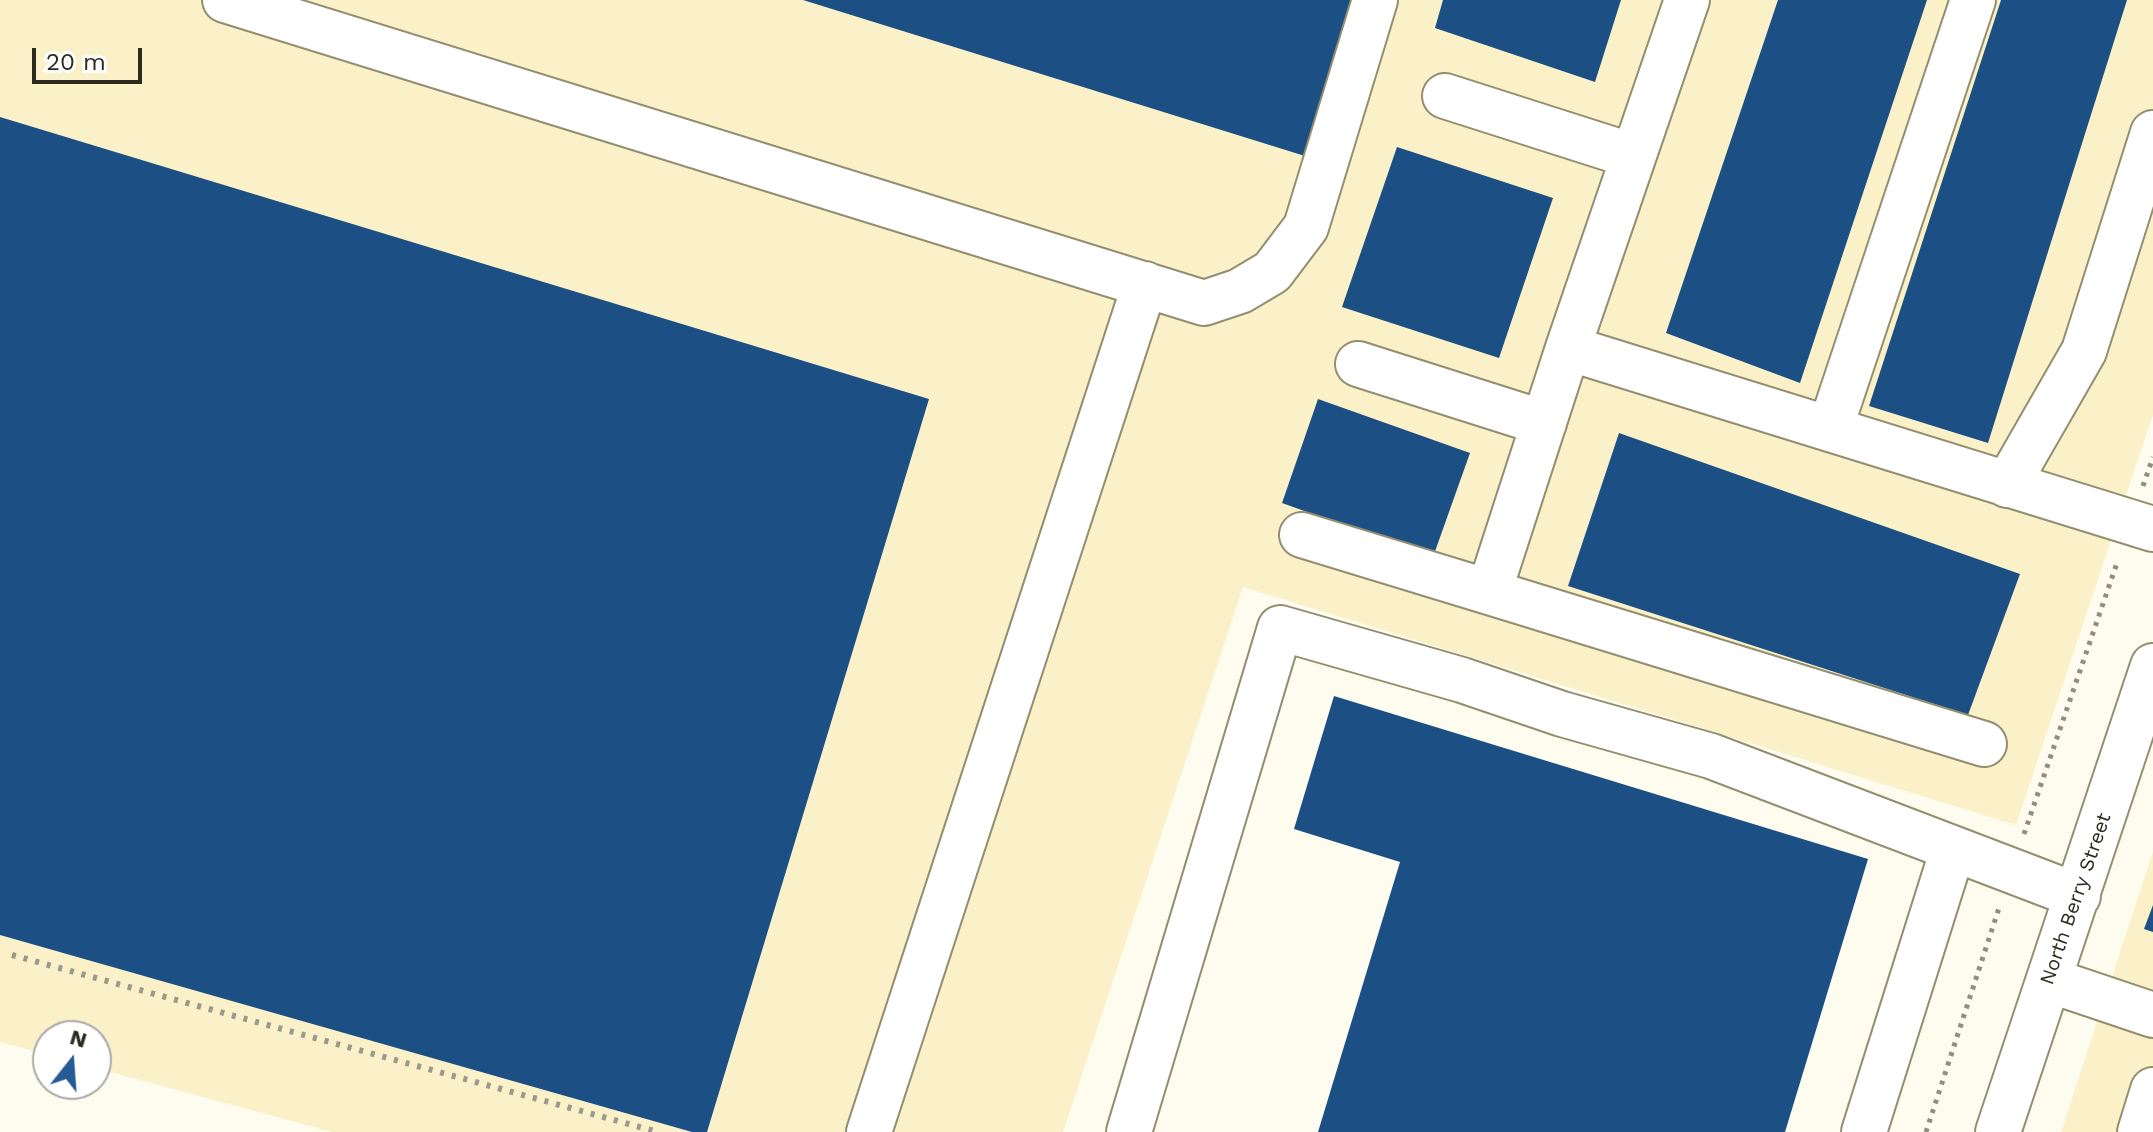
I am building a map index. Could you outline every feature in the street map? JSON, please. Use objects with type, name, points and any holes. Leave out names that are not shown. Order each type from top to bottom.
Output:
[{"type":"street","points":[[225,0],[1204,303],[1240,291],[1272,272],[1306,227],[1375,0]]},
{"type":"street","points":[[1489,592],[1568,348],[1687,0]]},
{"type":"street","points":[[1830,429],[1973,0]]},
{"type":"street","points":[[1445,96],[1633,156]]},
{"type":"street","points":[[2007,485],[2084,351],[2153,133]]},
{"type":"street","points":[[869,1132],[1145,284]]},
{"type":"street","points":[[1568,348],[2142,525]]},
{"type":"street","points":[[1358,364],[1544,423]]},
{"type":"street","points":[[1302,535],[1984,744]]},
{"type":"street","points":[[1129,1132],[1280,628],[1711,756],[2078,896]]},
{"type":"street","name":"North Berry Street","points":[[1998,1132],[2153,666]]},
{"type":"street","points":[[1864,1132],[1953,849]]},
{"type":"street","points":[[2049,980],[2153,1015]]},
{"type":"street","points":[[2140,1132],[2153,1090]]},
{"type":"path","points":[[1926,1132],[2011,871],[2142,525],[2153,457]]},
{"type":"shaded area","points":[[0,0],[2153,0],[2153,415],[2016,825],[1243,587],[1063,1132],[332,1132],[112,1072],[112,1020],[32,1020],[32,1051],[0,1042]]},
{"type":"shaded area","points":[[2153,852],[2153,1132],[2061,1132]]},
{"type":"building","points":[[803,0],[1353,0],[1305,156]]},
{"type":"building","points":[[1443,0],[1621,0],[1595,82],[1435,28]]},
{"type":"building","points":[[1778,0],[1927,0],[1800,383],[1666,333]]},
{"type":"building","points":[[2001,0],[2127,0],[1988,443],[1869,406]]},
{"type":"building","points":[[0,117],[929,399],[707,1132],[692,1132],[0,935]]},
{"type":"building","points":[[1397,147],[1553,198],[1499,358],[1342,307]]},
{"type":"building","points":[[1318,399],[1470,453],[1433,557],[1282,503]]},
{"type":"building","points":[[1619,433],[2020,574],[1968,715],[1568,586]]},
{"type":"building","points":[[1334,696],[1868,859],[1785,1132],[1318,1132],[1400,862],[1294,829]]},
{"type":"building","points":[[2153,905],[2153,932],[2144,929]]},
{"type":"railway","points":[[12,955],[658,1132]]}]
